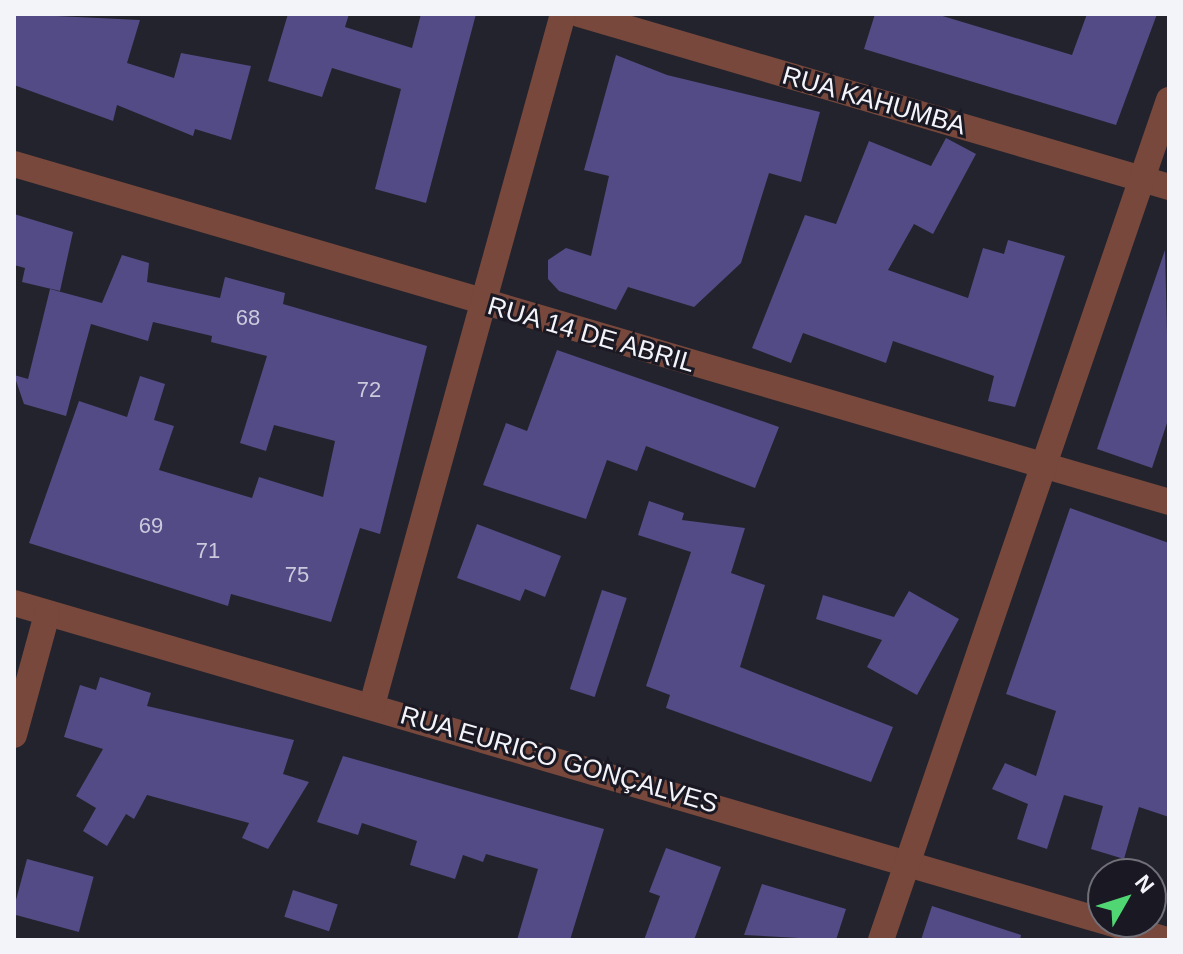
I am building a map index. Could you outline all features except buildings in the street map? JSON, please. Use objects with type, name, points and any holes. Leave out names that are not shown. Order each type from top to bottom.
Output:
[{"type":"street","points":[[372,705],[563,14]]},
{"type":"street","name":"RUA KAHUMBA","points":[[579,14],[1169,187]]},
{"type":"street","points":[[881,940],[1040,464],[1169,100]]},
{"type":"street","name":"RUA 14 DE ABRIL","points":[[14,164],[482,304],[1169,502]]},
{"type":"street","name":"RUA EURICO GONÇALVES","points":[[14,603],[372,705],[1087,917]]},
{"type":"street","points":[[14,735],[47,614]]}]
